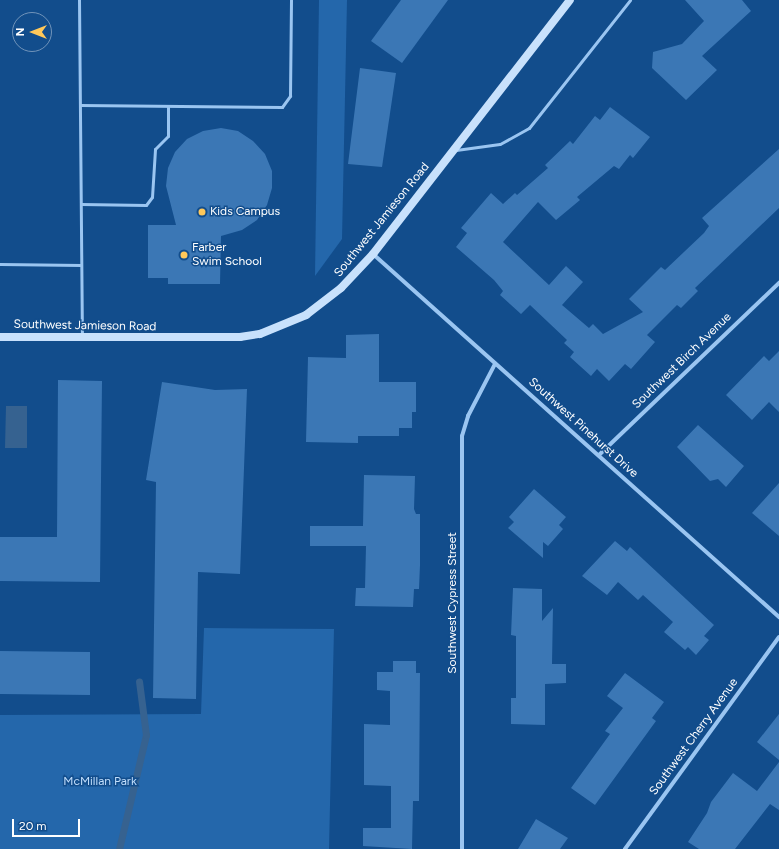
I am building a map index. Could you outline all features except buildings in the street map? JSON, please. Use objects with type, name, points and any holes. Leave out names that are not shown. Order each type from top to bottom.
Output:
[{"type":"street","name":"Southwest Jamieson Road","points":[[0,337],[185,338],[260,334],[306,315],[341,288],[373,254],[570,0]]},
{"type":"street","name":"Southwest Pinehurst Drive","points":[[373,254],[496,364],[600,454],[779,617]]},
{"type":"street","name":"Southwest Birch Avenue","points":[[600,454],[779,283]]},
{"type":"street","name":"Southwest Cypress Street","points":[[462,849],[462,436],[468,416],[496,364]]},
{"type":"street","name":"Southwest Cherry Avenue","points":[[625,849],[779,637]]},
{"type":"lane","points":[[79,0],[82,338]]},
{"type":"lane","points":[[80,104],[282,107],[290,96],[291,0]]},
{"type":"lane","points":[[453,150],[500,144],[528,128],[630,0]]},
{"type":"lane","points":[[81,204],[146,205],[152,197],[155,149],[168,136],[168,106]]},
{"type":"lane","points":[[0,264],[81,265]]},
{"type":"green space","points":[[319,0],[347,0],[342,239],[315,276]]},
{"type":"green space","name":"McMillan Park","points":[[204,628],[334,629],[329,849],[0,849],[0,715],[201,714]]},
{"type":"shaded area","points":[[6,406],[27,406],[27,448],[5,448]]},
{"type":"waterway","points":[[119,849],[146,735],[139,681]]},
{"type":"place","name":"Kids Campus","points":[[202,212]]},
{"type":"place","name":"Farber Swim School","points":[[184,255]]}]
